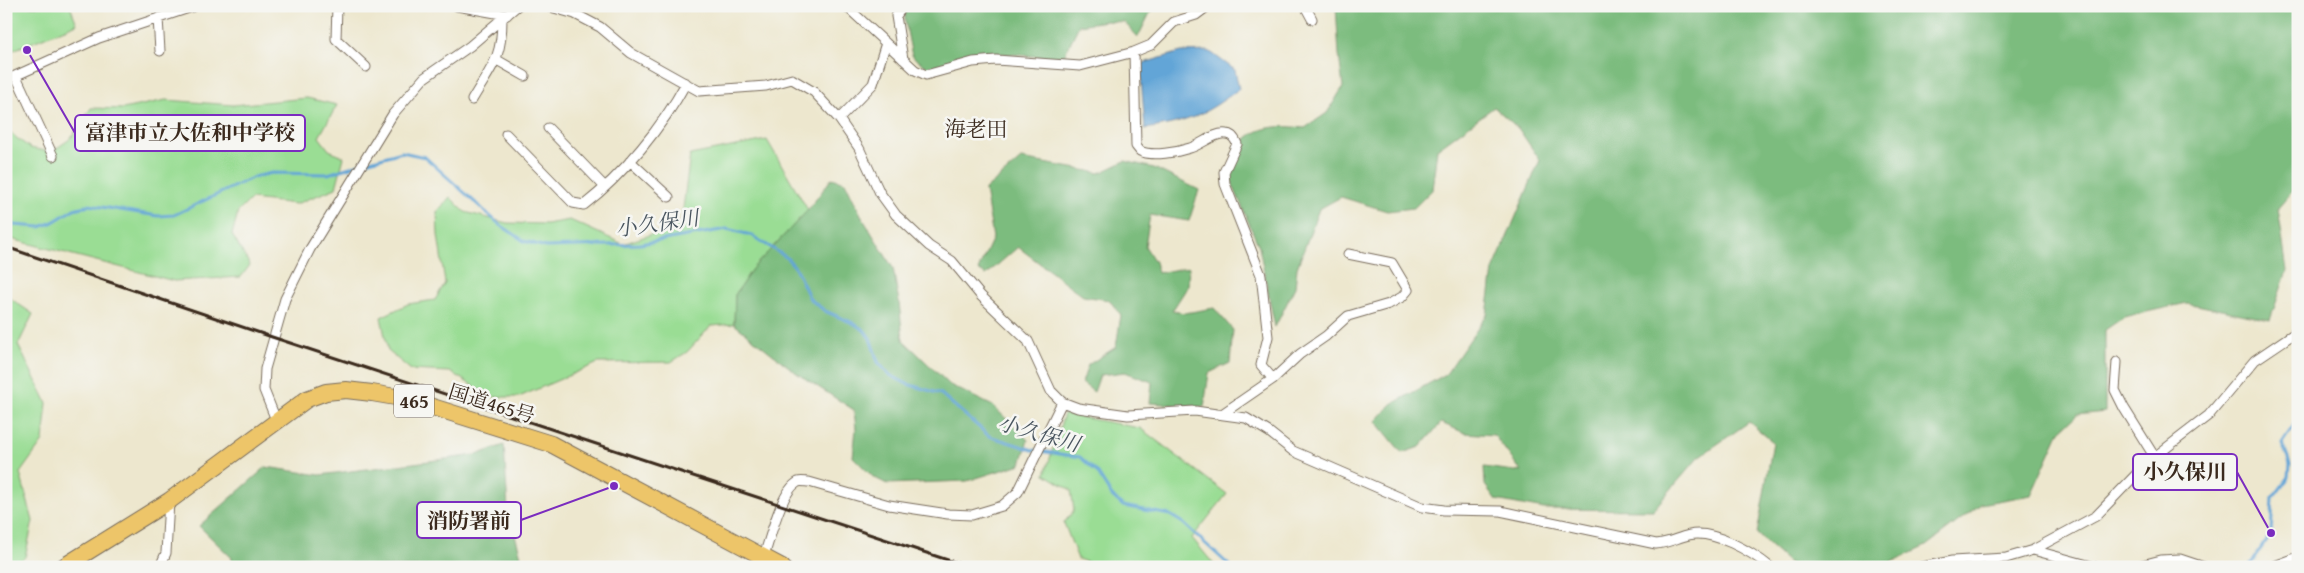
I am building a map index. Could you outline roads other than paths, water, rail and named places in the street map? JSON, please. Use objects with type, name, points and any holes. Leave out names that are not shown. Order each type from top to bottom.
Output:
[{"type":"highway","name":"国道465号","points":[[64,567],[169,501],[276,420],[307,399],[326,392],[346,390],[408,399],[551,444],[782,567]]},
{"type":"street","points":[[6,80],[99,38],[195,6]]},
{"type":"street","points":[[337,6],[336,39],[366,68]]},
{"type":"street","points":[[457,6],[505,17]]},
{"type":"street","points":[[276,420],[264,390],[265,369],[284,299],[310,249],[393,114],[424,78],[470,46],[517,6]]},
{"type":"street","points":[[547,6],[575,14],[600,27],[631,53],[699,91],[766,86],[792,79],[814,92],[839,119],[859,148],[880,193],[896,216],[929,246],[952,262],[981,296],[1028,341],[1051,391],[1062,402],[1078,408],[1128,415],[1195,411],[1246,418],[1293,451],[1422,507],[1444,510],[1500,511],[1656,544],[1669,543],[1689,535],[1701,534],[1728,542],[1759,558],[1770,567]]},
{"type":"street","points":[[846,6],[915,70],[926,75],[973,62],[996,60],[1080,66],[1134,52],[1151,45],[1174,22],[1196,15],[1208,6]]},
{"type":"street","points":[[1305,6],[1312,19]]},
{"type":"street","points":[[900,9],[896,16],[903,59]]},
{"type":"street","points":[[472,100],[497,60],[505,17]]},
{"type":"street","points":[[158,18],[160,51]]},
{"type":"street","points":[[839,119],[873,84],[886,43]]},
{"type":"street","points":[[1134,52],[1136,146],[1140,151],[1158,153],[1190,148],[1221,134],[1228,134],[1234,138],[1237,144],[1224,172],[1225,184],[1261,275],[1268,337],[1261,365],[1273,379]]},
{"type":"street","points":[[497,60],[525,76]]},
{"type":"street","points":[[16,76],[53,156]]},
{"type":"street","points":[[506,134],[574,203],[584,204],[630,162],[671,112],[686,83]]},
{"type":"street","points":[[548,128],[604,186]]},
{"type":"street","points":[[630,162],[669,197]]},
{"type":"street","points":[[1222,414],[1273,379],[1300,354],[1326,336],[1348,316],[1389,304],[1402,297],[1408,290],[1392,263],[1348,254]]},
{"type":"street","points":[[1921,567],[1952,561],[2006,558],[2033,550],[2096,516],[2154,456],[2208,415],[2255,360],[2298,331]]},
{"type":"street","points":[[2117,362],[2115,390],[2154,456]]},
{"type":"street","points":[[764,556],[784,499],[790,488],[799,482],[809,482],[889,505],[972,515],[1002,506],[1018,492],[1044,443],[1062,402]]},
{"type":"street","points":[[160,567],[166,553],[169,501]]},
{"type":"street","points":[[2033,550],[2094,567]]},
{"type":"street","points":[[2272,567],[2298,557]]},
{"type":"street","points":[[2134,567],[2162,560],[2180,559],[2204,567]]},
{"type":"water","points":[[1209,51],[1235,70],[1239,89],[1205,112],[1173,124],[1145,129],[1140,64],[1181,52]]},
{"type":"waterway","name":"小久保川","points":[[366,162],[402,152],[425,157],[499,224],[524,241],[546,247],[640,244],[727,229],[751,235],[786,257],[795,267],[810,299],[825,311],[864,330],[870,338],[878,362],[888,374],[907,384],[941,394],[989,436],[1033,450],[1080,457],[1097,472],[1112,496],[1123,506],[1170,515],[1183,523],[1231,567]]},
{"type":"waterway","name":"小久保川","points":[[6,220],[14,225],[40,227],[53,222],[74,209],[89,205],[158,216],[174,215],[254,177],[272,173],[328,174],[360,164]]},
{"type":"waterway","name":"小久保川","points":[[2249,567],[2271,533],[2273,498],[2289,477],[2290,464],[2282,443],[2298,419]]},
{"type":"railway","points":[[6,247],[272,337],[969,567]]},
{"type":"place","name":"富津市立大佐和中学校","points":[[27,50]]},
{"type":"place","name":"消防署前","points":[[614,486]]},
{"type":"place","name":"小久保川","points":[[2271,533]]},
{"type":"district","name":"海老田","points":[[976,128]]}]
